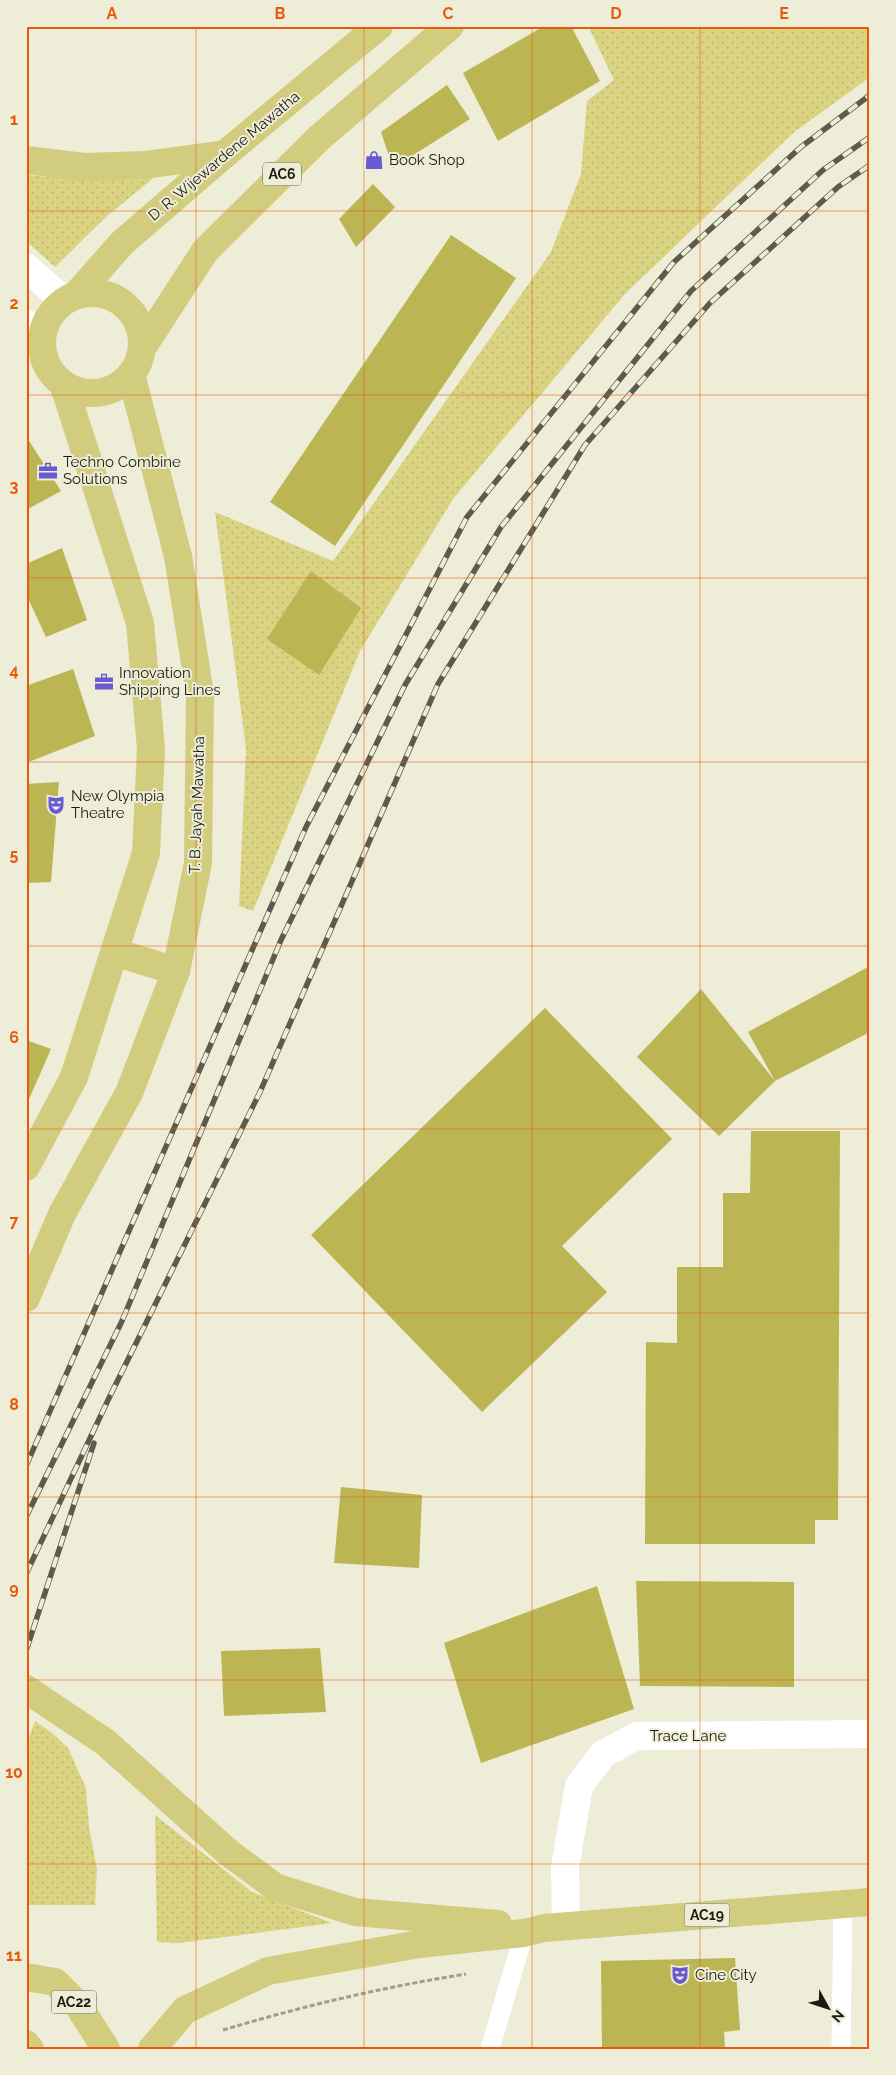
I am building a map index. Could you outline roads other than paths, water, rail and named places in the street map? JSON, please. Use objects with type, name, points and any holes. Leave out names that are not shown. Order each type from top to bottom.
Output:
[{"type":"main road","name":"D. R. Wijewardene Mawatha","points":[[70,297],[122,243],[225,154],[379,26]]},
{"type":"main road","name":"AC6","points":[[142,348],[205,251],[319,138],[450,26]]},
{"type":"main road","points":[[26,160],[84,167],[145,165],[225,154]]},
{"type":"main road","points":[[26,1167],[74,1077],[146,854],[151,749],[140,623],[64,386],[47,367],[34,333],[70,297],[98,292],[116,298],[132,311],[140,328],[142,348],[138,362],[131,374],[117,386],[100,393],[81,392],[64,386]]},
{"type":"main road","name":"T. B. Jayah Mawatha","points":[[26,1298],[62,1214],[129,1093],[176,971],[198,863],[200,694],[178,556],[131,374]]},
{"type":"main road","points":[[114,952],[176,971]]},
{"type":"main road","points":[[26,1689],[105,1742],[229,1853],[275,1887],[355,1912],[545,1929]]},
{"type":"main road","name":"AC19","points":[[545,1929],[857,1903]]},
{"type":"main road","points":[[152,2049],[185,2010],[268,1971],[419,1944],[545,1929]]},
{"type":"main road","name":"AC22","points":[[26,1977],[55,1982],[78,2005],[106,2049]]},
{"type":"main road","points":[[26,2044],[30,2049]]},
{"type":"street","points":[[26,267],[70,297]]},
{"type":"street","name":"Trace Lane","points":[[545,1929],[565,1867],[579,1786],[604,1754],[637,1736],[869,1734]]},
{"type":"lane","points":[[841,2049],[857,1903]]},
{"type":"lane","points":[[490,2049],[513,1966],[545,1929]]},
{"type":"railway","points":[[26,1466],[306,827],[467,517],[674,262],[801,147],[870,95]]},
{"type":"railway","points":[[26,1517],[122,1321],[281,940],[405,685],[501,527],[691,291],[823,170],[870,137]]},
{"type":"railway","points":[[26,1574],[109,1398],[260,1092],[438,684],[585,445],[710,303],[838,187],[870,165]]},
{"type":"railway","points":[[26,1651],[94,1443]]},
{"type":"place","name":"Book Shop","points":[[374,160]]},
{"type":"place","name":"Techno Combine Solutions","points":[[48,471]]},
{"type":"place","name":"Innovation Shipping Lines","points":[[104,682]]},
{"type":"place","name":"New Olympia Theatre","points":[[56,805]]},
{"type":"place","name":"Cine City","points":[[680,1975]]}]
